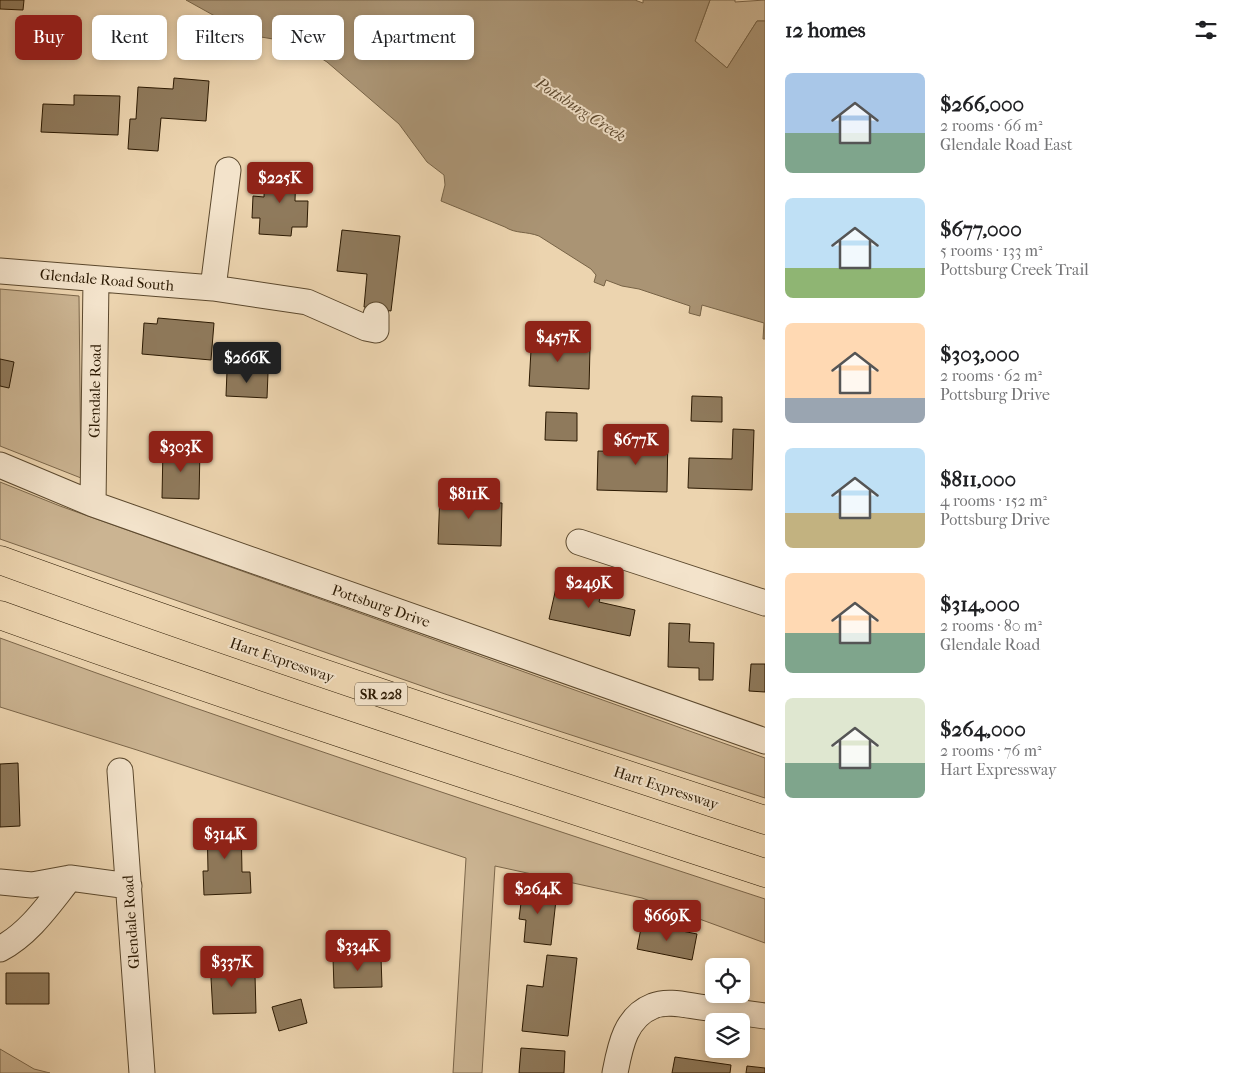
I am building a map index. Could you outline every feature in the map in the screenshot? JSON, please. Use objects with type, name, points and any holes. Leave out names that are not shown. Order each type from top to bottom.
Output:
[{"type":"highway","name":"Hart Expressway","points":[[0,560],[365,689],[765,820]]},
{"type":"highway","points":[[0,615],[350,737],[765,873]]},
{"type":"street","points":[[213,288],[228,170]]},
{"type":"street","name":"Glendale Road South","points":[[0,271],[213,288],[307,302],[366,328],[376,330],[376,315]]},
{"type":"street","name":"Glendale Road","points":[[94,504],[96,278]]},
{"type":"street","name":"Pottsburg Drive","points":[[0,465],[94,504],[765,741]]},
{"type":"street","points":[[579,542],[765,602]]},
{"type":"street","name":"Glendale Road","points":[[120,771],[142,1073]]},
{"type":"street","points":[[0,882],[32,885],[70,878],[128,886]]},
{"type":"street","points":[[0,948],[15,940],[31,926],[70,878]]},
{"type":"street","points":[[616,1073],[620,1045],[629,1026],[637,1016],[654,1005],[676,1003],[765,1016]]},
{"type":"shaded area","points":[[710,0],[735,0],[735,2],[765,0],[765,21],[757,21],[727,68],[695,41]]},
{"type":"shaded area","points":[[0,289],[79,296],[81,478],[0,446]]},
{"type":"shaded area","points":[[0,482],[60,506],[765,758],[765,798],[445,694],[0,539]]},
{"type":"shaded area","points":[[0,638],[286,739],[765,899],[765,943],[642,898],[495,866],[482,1073],[453,1073],[466,858],[0,707]]},
{"type":"shaded area","points":[[0,1049],[34,1069],[50,1073],[0,1073]]},
{"type":"water","name":"Pottsburg Creek","points":[[186,0],[635,0],[643,3],[643,0],[710,0],[695,41],[727,68],[757,21],[765,21],[765,339],[763,339],[764,323],[702,305],[700,316],[689,313],[690,306],[639,289],[622,286],[606,280],[604,286],[594,282],[596,275],[591,269],[539,236],[513,231],[441,201],[445,185],[444,175],[427,162],[399,124],[324,60],[344,60],[344,15],[272,15],[272,39],[262,37],[262,15],[213,15]]},
{"type":"building","points":[[0,0],[24,0],[23,10],[0,9]]},
{"type":"building","points":[[174,78],[209,81],[206,121],[161,118],[158,151],[128,149],[130,119],[136,119],[138,87],[173,89]]},
{"type":"building","points":[[74,95],[120,96],[118,135],[41,132],[43,104],[74,105]]},
{"type":"building","points":[[265,168],[296,170],[295,201],[308,201],[307,227],[292,227],[291,236],[259,234],[260,218],[252,218],[253,196],[264,197]]},
{"type":"building","points":[[342,230],[400,236],[391,311],[364,307],[367,274],[337,271]]},
{"type":"building","points":[[158,318],[214,323],[211,360],[142,354],[144,323],[157,324]]},
{"type":"building","points":[[532,332],[560,333],[560,346],[590,347],[589,389],[529,386]]},
{"type":"building","points":[[0,359],[14,362],[9,388],[0,386]]},
{"type":"building","points":[[227,371],[268,373],[267,398],[226,396]]},
{"type":"building","points":[[692,396],[722,397],[722,422],[691,421]]},
{"type":"building","points":[[546,412],[577,413],[577,441],[545,440]]},
{"type":"building","points":[[643,429],[668,430],[667,492],[597,490],[598,451],[629,452],[629,444],[643,444]]},
{"type":"building","points":[[733,429],[754,430],[752,490],[688,488],[689,458],[732,459]]},
{"type":"building","points":[[163,447],[200,447],[199,499],[162,498]]},
{"type":"building","points":[[440,492],[484,493],[484,502],[502,503],[501,546],[438,544]]},
{"type":"building","points":[[558,579],[602,589],[599,602],[635,610],[630,636],[549,619]]},
{"type":"building","points":[[669,623],[690,624],[689,642],[714,643],[713,680],[699,680],[699,668],[668,667]]},
{"type":"building","points":[[751,664],[765,664],[765,692],[749,691]]},
{"type":"building","points":[[18,763],[20,826],[0,827],[0,764]]},
{"type":"building","points":[[241,820],[242,872],[250,872],[251,893],[204,895],[203,871],[208,871],[207,821]]},
{"type":"building","points":[[523,887],[557,891],[551,945],[524,942],[526,920],[519,919]]},
{"type":"building","points":[[642,923],[697,934],[692,960],[637,949]]},
{"type":"building","points":[[547,955],[577,958],[568,1036],[522,1031],[527,985],[543,987]]},
{"type":"building","points":[[381,957],[382,987],[334,988],[333,958]]},
{"type":"building","points":[[243,959],[244,976],[255,975],[256,1013],[213,1014],[210,960]]},
{"type":"building","points":[[6,973],[49,973],[49,1004],[6,1004]]},
{"type":"building","points":[[301,999],[307,1023],[279,1031],[272,1007]]},
{"type":"building","points":[[521,1048],[565,1051],[564,1073],[519,1073]]},
{"type":"building","points":[[675,1057],[731,1065],[730,1073],[672,1073]]},
{"type":"building","points":[[747,1066],[765,1068],[765,1073],[746,1073]]}]
